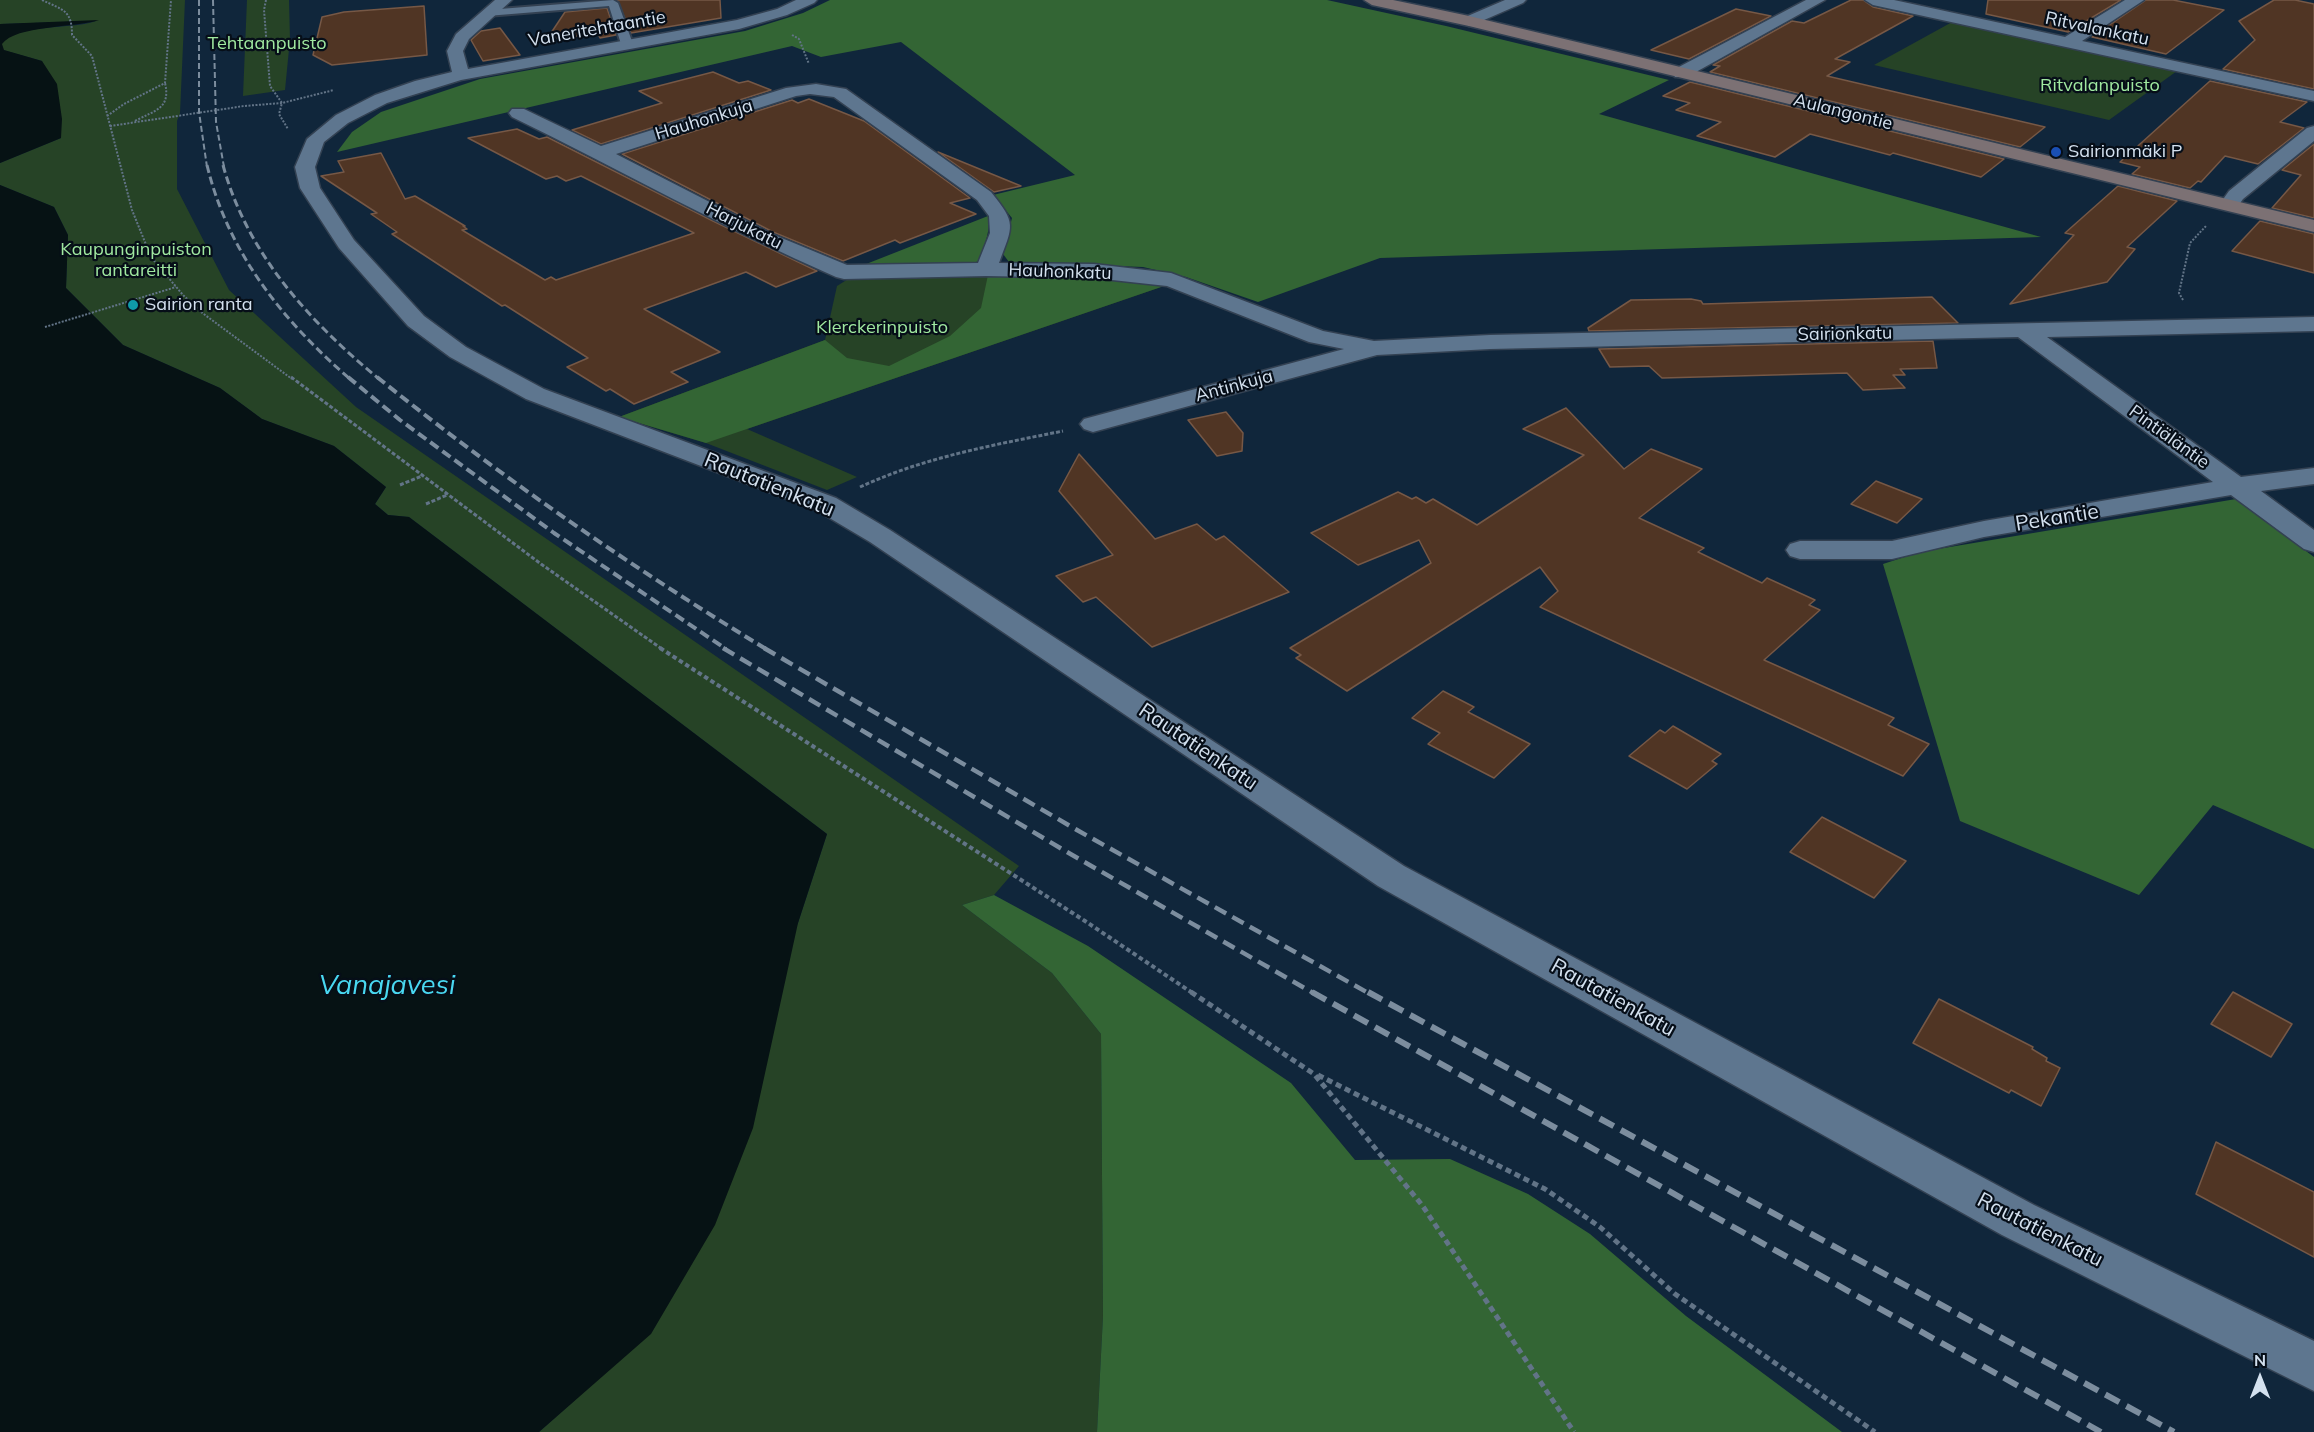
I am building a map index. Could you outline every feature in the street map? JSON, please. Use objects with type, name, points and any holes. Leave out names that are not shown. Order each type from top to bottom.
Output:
[{"type":"main road","name":"Aulangontie","points":[[1372,0],[1469,21],[2314,226]]},
{"type":"street","points":[[316,139],[342,120],[381,99],[421,85],[461,75],[455,51],[462,37],[504,0]]},
{"type":"street","name":"Vaneritehtaantie","points":[[461,75],[740,24],[782,12],[809,0]]},
{"type":"street","points":[[1469,21],[1518,0]]},
{"type":"street","points":[[1681,73],[1817,0]]},
{"type":"street","name":"Ritvalankatu","points":[[1873,0],[2314,96]]},
{"type":"street","points":[[2068,42],[2136,0]]},
{"type":"street","name":"Hauhonkuja","points":[[599,153],[810,88]]},
{"type":"street","name":"Hauhonkatu","points":[[810,88],[840,93],[984,196],[999,215],[1000,224],[1000,233],[986,269],[1094,271],[1171,280],[1317,337],[1376,348]]},
{"type":"street","name":"Harjukatu","points":[[518,113],[650,177],[765,238],[844,272],[986,269]]},
{"type":"street","points":[[2229,205],[2236,195],[2314,132]]},
{"type":"street","name":"Rautatienkatu","points":[[316,139],[304,167],[310,188],[346,244],[416,321],[458,352],[535,394],[826,504],[890,543],[1391,876],[2018,1220],[2314,1367]]},
{"type":"street","name":"Sairionkatu","points":[[1376,348],[1491,342],[2314,324]]},
{"type":"street","name":"Pintiäläntie","points":[[2024,331],[2314,543]]},
{"type":"street","name":"Antinkuja","points":[[1093,424],[1376,348]]},
{"type":"street","name":"Pekantie","points":[[1800,550],[1892,550],[1984,529],[2236,486],[2314,476]]},
{"type":"lane","points":[[488,14],[614,3],[627,44]]},
{"type":"path","points":[[42,0],[68,13],[72,20],[72,35],[92,56],[132,210],[151,257],[176,287],[207,317],[259,353],[447,495],[673,657],[1075,914],[1314,1074],[1545,1189],[1600,1227],[1675,1294],[1875,1432]]},
{"type":"path","points":[[131,123],[165,104],[168,96],[165,83],[171,0]]},
{"type":"path","points":[[266,0],[264,10],[270,86],[282,103]]},
{"type":"path","points":[[791,34],[799,39],[810,68],[810,88]]},
{"type":"path","points":[[107,116],[124,104],[146,95],[165,83]]},
{"type":"path","points":[[110,126],[282,103]]},
{"type":"path","points":[[282,103],[279,114],[291,134],[316,139]]},
{"type":"path","points":[[2198,327],[2179,292],[2190,243],[2213,219]]},
{"type":"path","points":[[45,327],[176,287]]},
{"type":"path","points":[[826,504],[879,477],[966,452],[1093,424]]},
{"type":"path","points":[[400,485],[422,476]]},
{"type":"path","points":[[426,504],[447,495]]},
{"type":"path","points":[[1314,1074],[1422,1205],[1574,1432]]},
{"type":"green space","name":"Kaupunginpuiston rantareitti","points":[[0,0],[185,0],[180,113],[177,121],[177,189],[229,290],[356,407],[1019,866],[994,895],[962,905],[1052,973],[1101,1034],[1103,1316],[1097,1432],[539,1432],[576,1399],[798,923],[827,834],[409,517],[388,515],[375,504],[386,487],[334,446],[262,419],[220,388],[123,345],[66,288],[68,235],[54,207],[0,185],[0,163],[61,138],[42,61],[3,50],[1,44],[9,37],[19,33],[96,21],[0,24]]},
{"type":"green space","name":"Tehtaanpuisto","points":[[247,0],[289,0],[290,39],[285,90],[243,96]]},
{"type":"green space","points":[[830,0],[1327,0],[1669,80],[1599,114],[2041,237],[1380,258],[1258,302],[1186,277],[1143,267],[1009,262],[1003,254],[1012,218],[993,195],[1075,175],[901,42],[821,57],[792,46],[337,152],[352,132],[381,112],[480,79],[745,31],[803,13]]},
{"type":"green space","name":"Ritvalanpuisto","points":[[1954,21],[2177,71],[2109,120],[1874,65]]},
{"type":"green space","points":[[988,216],[988,234],[981,261],[960,265],[856,268]]},
{"type":"green space","name":"Klerckerinpuisto","points":[[988,275],[1164,286],[747,429],[857,477],[827,490],[706,443],[619,417],[825,340],[837,286],[853,276]]},
{"type":"green space","points":[[988,275],[1086,276],[1164,286],[706,443],[619,417],[825,340],[847,358],[889,366],[950,336],[981,308]]},
{"type":"green space","points":[[2236,499],[2314,557],[2314,849],[2213,805],[2139,895],[1960,821],[1883,564],[1920,552]]},
{"type":"green space","points":[[994,895],[1088,946],[1291,1083],[1355,1160],[1450,1159],[1528,1194],[1590,1234],[1686,1316],[1842,1432],[1097,1432],[1103,1316],[1101,1034],[1052,973],[962,905]]},
{"type":"water","points":[[99,20],[20,33],[2,44],[4,50],[42,61],[57,84],[62,119],[61,138],[0,163],[0,24]]},
{"type":"water","name":"Vanajavesi","points":[[0,185],[54,207],[68,235],[66,288],[123,345],[220,388],[262,419],[334,446],[386,487],[375,504],[388,515],[409,517],[827,834],[798,923],[753,1128],[715,1225],[651,1334],[539,1432],[0,1432]]},
{"type":"building","points":[[617,0],[720,0],[721,18],[631,33]]},
{"type":"building","points":[[1851,0],[1863,0],[1873,7],[1913,16],[1835,59],[1850,62],[1827,76],[2045,127],[2020,147],[1710,72],[1720,66],[1713,65],[1792,21],[1804,23]]},
{"type":"building","points":[[1988,0],[2121,0],[2068,32],[1986,14]]},
{"type":"building","points":[[2146,0],[2173,0],[2224,10],[2166,54],[2092,37]]},
{"type":"building","points":[[2274,0],[2295,0],[2314,4],[2314,89],[2223,69],[2255,40],[2239,21]]},
{"type":"building","points":[[424,6],[427,55],[332,65],[313,55],[322,17],[344,12]]},
{"type":"building","points":[[607,8],[616,35],[600,38],[598,34],[547,39],[565,12]]},
{"type":"building","points":[[1736,9],[1771,16],[1689,59],[1651,50]]},
{"type":"building","points":[[500,28],[520,55],[483,61],[471,40],[481,31]]},
{"type":"building","points":[[713,72],[739,83],[748,81],[771,90],[601,144],[572,130],[662,103],[639,91]]},
{"type":"building","points":[[2210,81],[2307,102],[2280,122],[2304,128],[2258,164],[2225,156],[2201,182],[2198,181],[2190,188],[2132,174],[2140,167],[2120,162]]},
{"type":"building","points":[[1690,82],[2004,159],[1981,177],[1893,153],[1890,155],[1810,134],[1775,157],[1697,136],[1721,122],[1676,110],[1690,103],[1663,96]]},
{"type":"building","points":[[809,99],[864,121],[970,198],[950,203],[976,214],[900,243],[895,240],[843,261],[773,232],[622,154],[792,100],[798,103]]},
{"type":"building","points":[[517,129],[539,139],[547,137],[817,271],[776,287],[746,272],[644,309],[720,352],[671,372],[688,382],[634,404],[610,389],[606,391],[567,367],[588,358],[505,305],[502,306],[392,234],[397,232],[371,214],[377,213],[321,176],[344,172],[338,161],[381,153],[405,199],[415,196],[467,229],[462,230],[545,280],[551,277],[556,280],[694,233],[581,176],[566,181],[557,176],[546,179],[468,138]]},
{"type":"building","points":[[2314,144],[2314,218],[2272,208],[2301,175],[2282,170]]},
{"type":"building","points":[[938,152],[1021,186],[994,192]]},
{"type":"building","points":[[2118,186],[2177,201],[2127,247],[2135,249],[2107,282],[2010,304],[2074,235],[2065,233]]},
{"type":"building","points":[[2260,221],[2314,234],[2314,273],[2232,251]]},
{"type":"building","points":[[1932,297],[1958,323],[1589,331],[1588,328],[1631,300],[1691,299],[1701,301],[1703,304]]},
{"type":"building","points":[[1933,341],[1937,368],[1900,369],[1905,375],[1893,375],[1905,388],[1863,390],[1847,373],[1662,378],[1649,366],[1610,367],[1599,349]]},
{"type":"building","points":[[1566,408],[1624,469],[1651,449],[1702,469],[1639,518],[1704,548],[1698,552],[1762,583],[1767,578],[1815,600],[1809,605],[1820,610],[1764,660],[1894,718],[1888,725],[1929,744],[1903,776],[1540,607],[1558,591],[1540,567],[1347,691],[1296,658],[1301,655],[1290,648],[1431,563],[1419,540],[1358,565],[1311,533],[1398,492],[1412,499],[1416,497],[1426,503],[1433,499],[1477,525],[1584,455],[1523,429]]},
{"type":"building","points":[[1226,412],[1243,433],[1242,451],[1217,456],[1188,420]]},
{"type":"building","points":[[1079,454],[1155,539],[1197,524],[1216,540],[1224,536],[1289,592],[1152,647],[1096,597],[1083,602],[1056,576],[1113,555],[1059,491]]},
{"type":"building","points":[[1876,481],[1922,499],[1897,523],[1851,504]]},
{"type":"building","points":[[1443,691],[1474,707],[1468,712],[1530,744],[1494,778],[1428,744],[1440,733],[1412,718]]},
{"type":"building","points":[[1673,726],[1721,754],[1712,761],[1717,764],[1687,789],[1629,756],[1660,730],[1665,733]]},
{"type":"building","points":[[1822,817],[1906,861],[1874,898],[1790,852]]},
{"type":"building","points":[[2233,992],[2292,1024],[2271,1057],[2211,1024]]},
{"type":"building","points":[[1939,999],[2033,1047],[2032,1049],[2047,1058],[2046,1061],[2060,1068],[2041,1106],[2011,1090],[2009,1093],[1913,1043]]},
{"type":"building","points":[[2216,1142],[2314,1192],[2314,1257],[2196,1194]]},
{"type":"railway","points":[[199,0],[199,112],[207,167]]},
{"type":"railway","points":[[213,0],[216,122],[224,167]]},
{"type":"railway","points":[[207,165],[216,197],[229,227],[261,283],[302,333],[350,379]]},
{"type":"railway","points":[[223,165],[248,228],[284,284],[329,334],[379,379]]},
{"type":"railway","points":[[348,377],[400,420],[554,533],[726,649]]},
{"type":"railway","points":[[377,377],[567,520],[766,649]]},
{"type":"railway","points":[[723,648],[1067,852],[1315,994]]},
{"type":"railway","points":[[764,648],[1077,830],[1370,994]]},
{"type":"railway","points":[[1312,992],[2101,1432]]},
{"type":"railway","points":[[1368,992],[2174,1432]]},
{"type":"place","name":"Sairionmäki P","points":[[2056,152]]},
{"type":"place","name":"Sairion ranta","points":[[133,305]]}]
